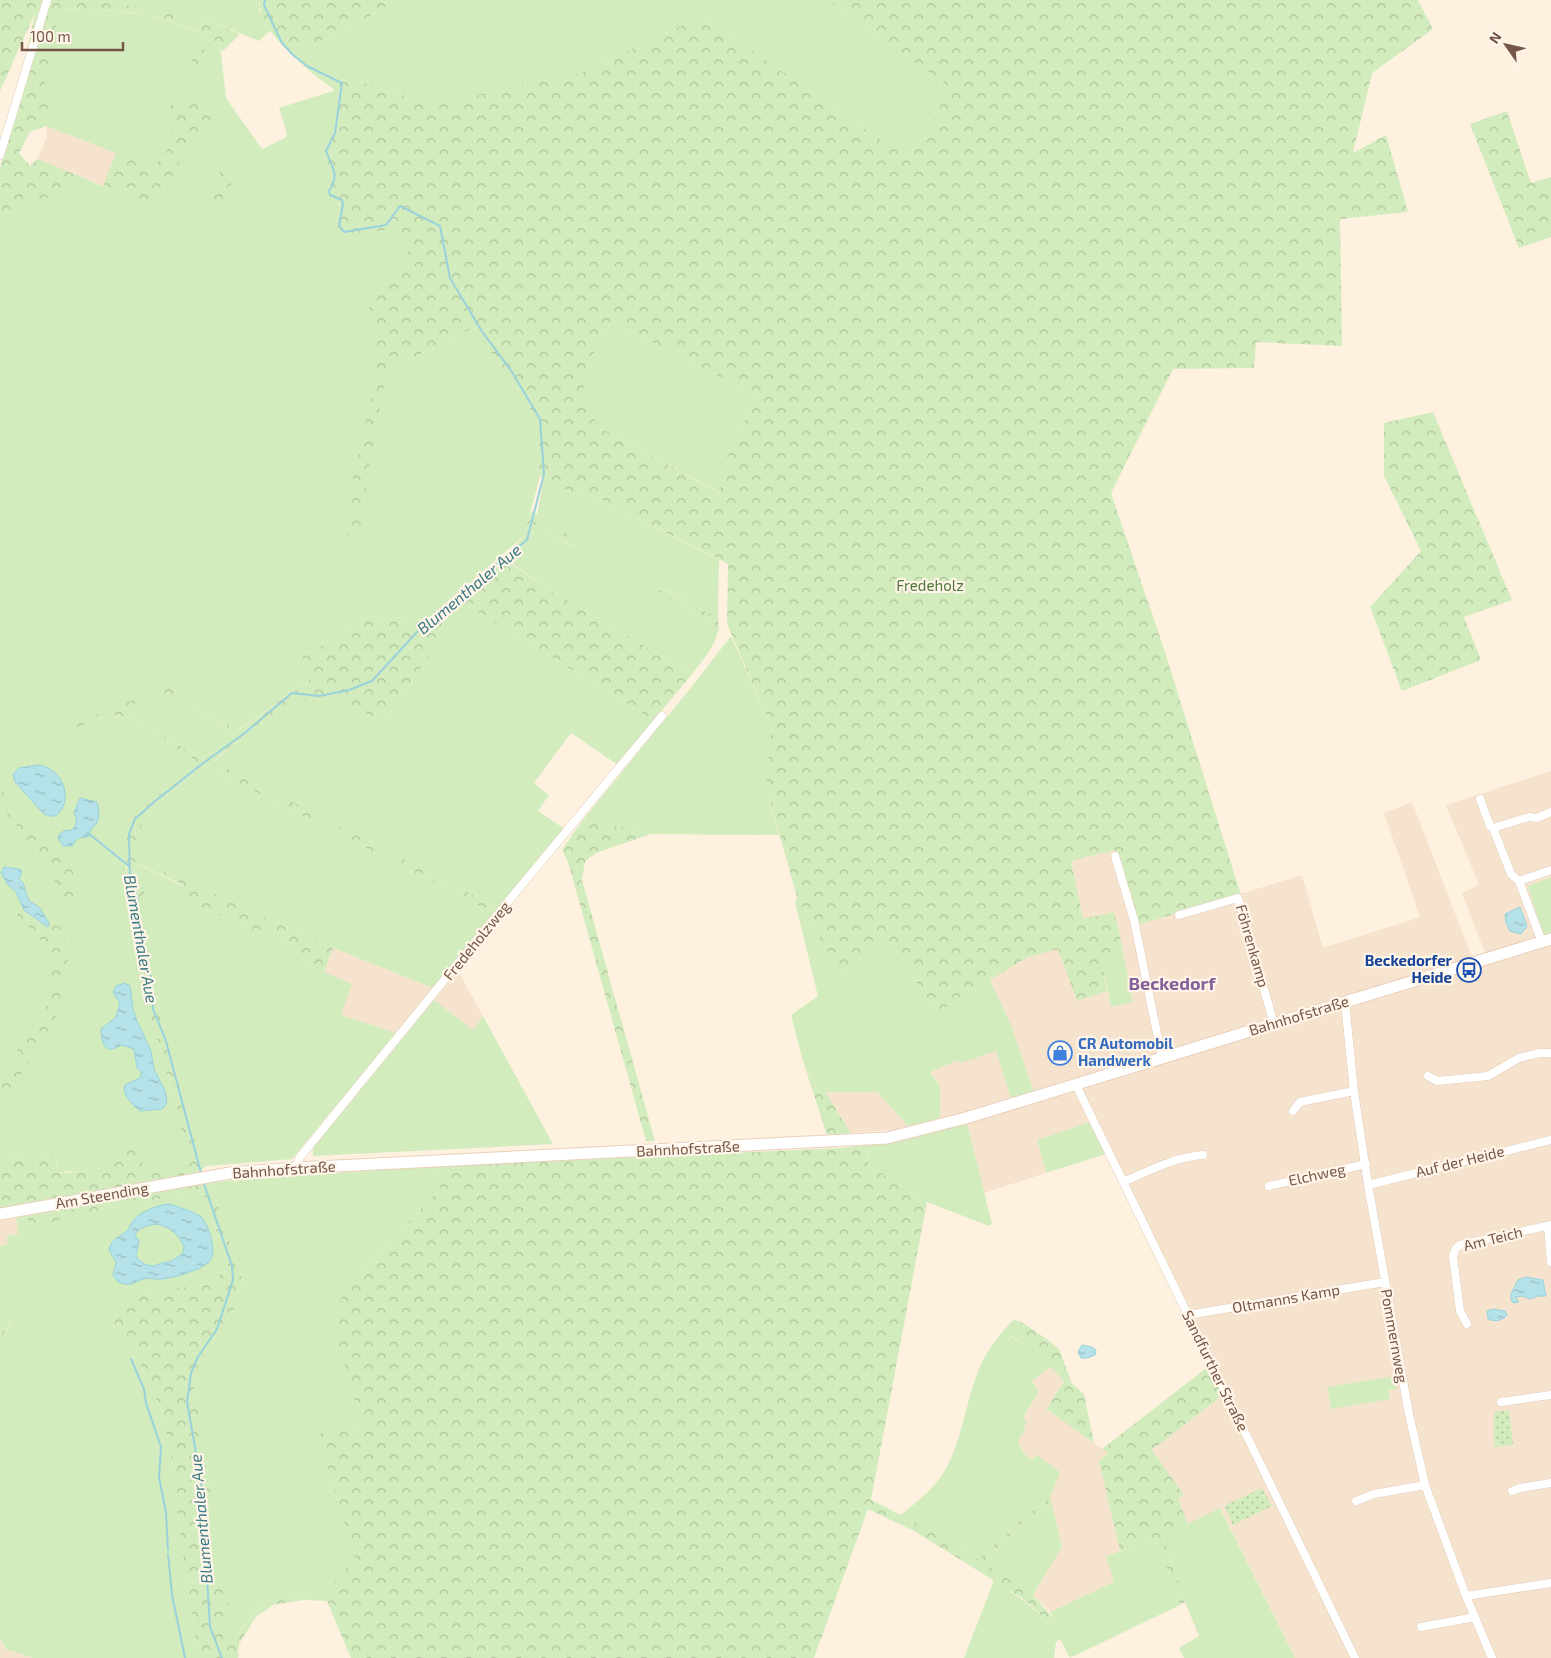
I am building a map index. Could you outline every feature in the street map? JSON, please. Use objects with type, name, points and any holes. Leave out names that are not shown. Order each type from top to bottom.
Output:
[{"type":"street","points":[[0,155],[47,0]]},
{"type":"street","name":"Fredeholzweg","points":[[296,1168],[300,1157],[662,716]]},
{"type":"street","points":[[1480,799],[1511,874],[1519,881],[1546,941]]},
{"type":"street","points":[[1493,828],[1529,818],[1537,818],[1551,812]]},
{"type":"street","points":[[1115,856],[1134,920],[1162,1058]]},
{"type":"street","points":[[1519,881],[1551,870]]},
{"type":"street","name":"Föhrenkamp","points":[[1179,915],[1238,898],[1274,1024]]},
{"type":"street","name":"Bahnhofstraße","points":[[204,1177],[296,1168],[887,1138],[966,1118],[1546,941]]},
{"type":"street","name":"Pommernweg","points":[[1344,1003],[1354,1091],[1368,1185],[1408,1414],[1425,1485],[1466,1596],[1492,1658]]},
{"type":"street","points":[[1428,1076],[1437,1081],[1488,1076],[1519,1058],[1551,1053]]},
{"type":"street","name":"Sandfurther Straße","points":[[1076,1085],[1355,1658]]},
{"type":"street","points":[[1293,1111],[1300,1102],[1354,1091]]},
{"type":"street","name":"Auf der Heide","points":[[1368,1185],[1551,1140]]},
{"type":"street","points":[[1123,1182],[1167,1163],[1189,1156],[1203,1155]]},
{"type":"street","name":"Elchweg","points":[[1269,1186],[1366,1164]]},
{"type":"street","name":"Am Steending","points":[[0,1214],[204,1177]]},
{"type":"street","name":"Am Teich","points":[[1467,1324],[1460,1311],[1453,1256],[1456,1248],[1460,1245],[1550,1225],[1551,1262]]},
{"type":"street","name":"Oltmanns Kamp","points":[[1188,1315],[1384,1282]]},
{"type":"street","points":[[1501,1402],[1551,1395]]},
{"type":"street","points":[[1512,1491],[1551,1483]]},
{"type":"street","points":[[1356,1501],[1374,1494],[1425,1485]]},
{"type":"street","points":[[1466,1596],[1551,1583]]},
{"type":"street","points":[[1421,1627],[1475,1617]]},
{"type":"shaded area","points":[[46,126],[116,153],[104,186],[37,159],[47,137]]},
{"type":"shaded area","points":[[1551,771],[1551,877],[1528,886],[1551,936],[1551,1658],[1295,1658],[1221,1509],[1188,1524],[1178,1499],[1184,1495],[1152,1450],[1228,1391],[1095,1120],[1037,1140],[1046,1173],[984,1193],[965,1112],[940,1120],[940,1086],[930,1072],[958,1060],[961,1062],[997,1051],[1011,1098],[1011,1025],[990,980],[1026,958],[1058,949],[1077,1001],[1107,991],[1111,1007],[1133,1002],[1114,913],[1083,920],[1071,861],[1115,850],[1138,925],[1302,875],[1323,948],[1420,917],[1384,813],[1412,802],[1472,957],[1485,953],[1462,893],[1479,885],[1446,805]]},
{"type":"shaded area","points":[[333,948],[433,988],[396,1033],[340,1015],[324,972]]},
{"type":"shaded area","points":[[458,971],[483,1016],[473,1030],[434,1000]]},
{"type":"shaded area","points":[[825,1092],[877,1092],[909,1127],[851,1133]]},
{"type":"shaded area","points":[[16,1216],[18,1234],[8,1244],[0,1246],[0,1218]]},
{"type":"shaded area","points":[[1051,1366],[1064,1382],[1046,1409],[1108,1453],[1099,1461],[1120,1551],[1106,1556],[1115,1582],[1050,1612],[1033,1595],[1062,1547],[1050,1498],[1059,1472],[1037,1456],[1032,1461],[1022,1453],[1018,1441],[1026,1429],[1023,1427],[1023,1419],[1039,1391],[1032,1381]]},
{"type":"shaded area","points":[[0,1639],[6,1649],[33,1658],[0,1658]]},
{"type":"green space","points":[[0,0],[80,0],[146,8],[160,7],[164,0],[174,0],[170,10],[200,22],[206,19],[240,34],[222,52],[220,44],[201,33],[163,19],[143,14],[60,8],[45,82],[49,108],[46,126],[30,132],[19,153],[30,166],[37,159],[86,179],[72,185],[59,195],[18,205],[1,217],[0,169],[35,13],[0,91]]},
{"type":"green space","points":[[80,0],[164,0],[160,7],[146,8]]},
{"type":"green space","points":[[174,0],[260,0],[259,10],[270,31],[259,41],[206,19],[200,22],[170,10]]},
{"type":"green space","points":[[260,0],[397,0],[343,32],[291,54],[265,23],[260,8]]},
{"type":"green space","points":[[397,0],[827,0],[948,86],[932,126],[909,159],[702,16],[580,73],[434,104],[350,79],[342,81],[338,79],[332,88],[291,54],[343,32]]},
{"type":"green space","name":"Fredeholz","points":[[827,0],[1418,0],[1433,29],[1372,73],[1353,153],[1386,135],[1408,212],[1340,219],[1342,346],[1256,342],[1254,368],[1173,369],[1111,493],[1164,649],[1241,895],[1137,925],[1115,850],[1071,861],[1083,919],[1114,912],[1124,957],[1102,962],[1107,991],[1077,1001],[1058,949],[1026,958],[936,1013],[897,951],[883,934],[842,977],[797,897],[766,786],[771,726],[727,624],[728,564],[583,491],[579,496],[540,476],[531,410],[474,328],[387,370],[369,467],[363,518],[356,542],[346,542],[350,519],[350,491],[376,377],[373,330],[368,309],[410,248],[399,228],[345,236],[336,232],[331,225],[340,207],[339,203],[328,198],[328,188],[333,180],[324,153],[337,120],[337,93],[332,88],[338,79],[343,81],[350,79],[434,104],[580,73],[702,16],[909,159],[932,126],[948,86]],"holes":[[[611,322],[758,396],[738,433],[720,474],[719,493],[601,428],[582,404],[586,368]]]},
{"type":"green space","points":[[60,8],[123,12],[163,19],[201,33],[220,44],[226,98],[262,149],[285,138],[287,134],[279,108],[336,90],[338,114],[334,131],[324,153],[333,180],[328,188],[340,207],[374,231],[399,228],[410,248],[368,309],[387,370],[474,328],[531,410],[535,429],[540,476],[524,536],[425,620],[370,616],[302,657],[310,679],[237,731],[175,692],[172,687],[166,687],[84,725],[111,715],[122,716],[199,762],[153,799],[133,818],[126,866],[127,881],[131,889],[141,888],[133,880],[133,862],[183,886],[179,897],[288,943],[284,955],[352,984],[341,1015],[396,1033],[292,1159],[207,1166],[195,1140],[186,1109],[162,1022],[150,966],[143,991],[178,1111],[183,1139],[192,1162],[153,1171],[138,1161],[129,1133],[124,1131],[122,1149],[116,1163],[90,1171],[56,1172],[57,1154],[0,1156],[0,186],[31,166],[37,159],[103,186],[116,153],[46,126],[40,112],[29,103]]},
{"type":"green space","points":[[202,48],[207,53],[202,71],[194,69],[191,62],[197,50]]},
{"type":"green space","points":[[185,98],[216,120],[210,127],[192,140],[166,187],[159,195],[137,208],[127,197],[143,193],[151,187],[161,173],[157,163],[165,154],[174,125],[170,106],[176,99]]},
{"type":"green space","points":[[1507,111],[1531,183],[1551,177],[1551,237],[1519,248],[1470,124]]},
{"type":"green space","points":[[116,153],[142,162],[153,169],[153,178],[142,188],[130,191],[104,186]]},
{"type":"green space","points":[[223,167],[227,169],[230,182],[241,200],[222,202],[210,207],[207,201]]},
{"type":"green space","points":[[611,322],[758,396],[738,433],[720,493],[601,428],[581,404],[586,368]]},
{"type":"green space","points":[[1433,412],[1512,600],[1464,617],[1481,660],[1402,691],[1370,607],[1421,551],[1384,476],[1384,423]]},
{"type":"green space","points":[[544,478],[579,496],[583,491],[719,560],[718,618],[662,588],[658,593],[719,628],[712,647],[692,674],[560,596],[511,563],[509,559],[528,542],[535,525],[574,547],[578,541],[537,515]]},
{"type":"green space","points":[[531,511],[579,541],[575,547],[535,525],[528,542],[509,559],[511,564],[560,596],[692,674],[654,720],[461,602],[443,621],[429,657],[383,722],[337,697],[290,703],[248,732],[213,761],[498,908],[494,913],[204,766],[155,806],[139,830],[136,858],[333,948],[324,972],[284,955],[288,943],[179,897],[183,885],[134,862],[133,878],[145,894],[144,901],[131,889],[127,881],[127,834],[133,818],[198,762],[122,716],[111,715],[57,735],[55,731],[166,687],[172,687],[175,692],[238,731],[310,679],[302,657],[370,616],[425,620],[517,544],[524,536]],"holes":[[[170,693],[234,733],[202,759],[119,710],[159,694]]]},
{"type":"green space","points":[[661,588],[718,618],[719,628],[658,593]]},
{"type":"green space","points":[[461,602],[654,720],[618,765],[571,733],[534,783],[549,795],[538,811],[565,829],[498,908],[213,762],[248,732],[290,703],[337,697],[383,722],[429,657],[443,621]]},
{"type":"green space","points":[[731,636],[771,726],[766,786],[779,835],[651,834],[649,831],[582,821],[693,685]]},
{"type":"green space","points":[[170,693],[235,734],[202,759],[119,710],[159,694]]},
{"type":"green space","points":[[204,766],[494,913],[433,988],[333,948],[135,858],[139,830],[155,806]]},
{"type":"green space","points":[[0,789],[39,832],[52,854],[64,855],[75,875],[76,908],[61,898],[52,877],[35,849],[0,805]]},
{"type":"green space","points":[[582,821],[649,831],[651,834],[596,853],[585,861],[582,880],[655,1141],[646,1141],[568,862],[562,850]]},
{"type":"green space","points":[[1551,877],[1551,935],[1544,937],[1528,886]]},
{"type":"green space","points":[[797,897],[842,977],[883,934],[897,951],[936,1013],[990,980],[1011,1025],[1034,1092],[1011,1098],[996,1051],[960,1063],[958,1060],[930,1072],[940,1086],[940,1120],[909,1127],[877,1092],[818,1091],[803,1061],[791,1015],[818,996],[795,902]]},
{"type":"green space","points":[[17,905],[47,927],[49,923],[65,929],[65,946],[70,975],[63,976],[60,1003],[54,1022],[16,1083],[0,1100],[0,1081],[13,1070],[21,1036],[42,1015],[52,993],[52,971],[45,948],[38,935],[21,920],[12,908]]},
{"type":"green space","points":[[1124,957],[1133,1002],[1111,1007],[1102,962]]},
{"type":"green space","points":[[150,965],[162,1022],[186,1109],[195,1140],[207,1166],[197,1173],[0,1209],[0,1156],[57,1154],[56,1172],[67,1173],[102,1168],[108,1159],[116,1163],[122,1149],[124,1131],[129,1133],[138,1160],[153,1171],[192,1162],[183,1139],[178,1111],[143,991],[144,966]]},
{"type":"green space","points":[[434,1000],[473,1030],[483,1016],[553,1144],[313,1156],[313,1148]]},
{"type":"green space","points":[[803,1061],[818,1091],[825,1092],[851,1133],[827,1135]]},
{"type":"green space","points":[[1090,1122],[1106,1154],[1046,1173],[1037,1140]]},
{"type":"green space","points":[[967,1123],[992,1224],[989,1226],[927,1202],[868,1165],[867,1145],[899,1141]]},
{"type":"green space","points":[[867,1145],[868,1165],[927,1202],[871,1500],[941,1535],[979,1559],[1025,1517],[1050,1498],[1052,1504],[1026,1520],[984,1562],[1033,1595],[1055,1620],[1049,1625],[1022,1598],[914,1531],[868,1509],[814,1658],[351,1658],[327,1601],[304,1600],[273,1605],[256,1617],[239,1644],[238,1658],[199,1658],[182,1549],[173,1465],[162,1411],[127,1338],[113,1331],[117,1304],[133,1294],[207,1284],[229,1268],[202,1191],[104,1209],[49,1223],[29,1224],[27,1214],[210,1183],[246,1291],[203,1355],[193,1378],[200,1416],[200,1435],[211,1495],[205,1534],[205,1558],[223,1591],[231,1612],[226,1629],[236,1637],[253,1616],[273,1600],[303,1596],[321,1597],[355,1558],[317,1434],[363,1427],[332,1322],[345,1289],[440,1189],[438,1166],[841,1148]]},
{"type":"green space","points":[[438,1166],[440,1189],[345,1289],[333,1322],[363,1427],[317,1434],[355,1558],[321,1597],[278,1598],[268,1602],[253,1616],[236,1637],[226,1629],[223,1591],[205,1558],[205,1534],[211,1495],[200,1435],[200,1416],[193,1378],[203,1355],[246,1291],[210,1183]]},
{"type":"green space","points":[[202,1191],[229,1268],[207,1284],[133,1294],[117,1304],[113,1330],[127,1338],[162,1411],[173,1465],[182,1549],[199,1658],[33,1658],[6,1649],[0,1639],[0,1338],[13,1322],[0,1324],[0,1246],[7,1244],[7,1236],[18,1234],[16,1216],[27,1214],[49,1223],[104,1209]]},
{"type":"green space","points":[[1013,1320],[1020,1321],[1010,1336],[1036,1352],[1051,1366],[1032,1381],[1039,1391],[1023,1418],[1027,1421],[1023,1427],[1026,1429],[1018,1441],[1023,1452],[1032,1460],[1037,1455],[1060,1472],[1050,1498],[1025,1517],[979,1559],[941,1535],[900,1515],[927,1493],[944,1472],[954,1452],[979,1369],[991,1346]]},
{"type":"green space","points":[[13,1321],[0,1338],[0,1324]]},
{"type":"green space","points":[[1020,1321],[1059,1349],[1072,1384],[1084,1394],[1094,1443],[1046,1409],[1064,1382],[1039,1356],[1010,1335]]},
{"type":"green space","points":[[1209,1366],[1223,1395],[1152,1450],[1184,1495],[1178,1499],[1188,1524],[1163,1536],[1185,1602],[1180,1605],[1156,1539],[1120,1551],[1099,1461],[1108,1453],[1102,1449]]},
{"type":"green space","points":[[1395,1376],[1397,1389],[1388,1390],[1390,1399],[1331,1409],[1327,1387]]},
{"type":"green space","points":[[1509,1410],[1513,1445],[1494,1447],[1494,1412]]},
{"type":"green space","points":[[1262,1488],[1272,1506],[1233,1525],[1224,1506]]},
{"type":"green space","points":[[1052,1504],[1062,1547],[1033,1595],[984,1562],[1026,1520]]},
{"type":"green space","points":[[1220,1508],[1295,1658],[1184,1658],[1179,1648],[1199,1636],[1185,1602],[1163,1536]]},
{"type":"green space","points":[[1156,1539],[1180,1605],[1070,1658],[1060,1639],[1056,1642],[1054,1658],[964,1658],[994,1580],[1030,1606],[1049,1625],[1055,1620],[1050,1612],[1114,1582],[1106,1556]]},
{"type":"water","points":[[39,765],[52,770],[60,779],[64,789],[65,799],[63,808],[58,814],[51,816],[43,813],[15,782],[13,774],[19,768]]},
{"type":"water","points":[[80,798],[97,802],[99,813],[97,822],[91,829],[90,835],[78,838],[72,846],[63,846],[58,838],[59,835],[62,832],[72,830],[75,826],[74,813]]},
{"type":"water","points":[[4,867],[22,871],[19,879],[23,883],[29,901],[39,907],[49,923],[48,927],[24,910],[16,892],[8,885],[1,873]]},
{"type":"water","points":[[1520,907],[1527,926],[1521,934],[1510,931],[1506,923],[1505,914]]},
{"type":"water","points":[[125,983],[130,986],[133,1009],[137,1021],[151,1051],[154,1069],[165,1091],[167,1101],[162,1109],[140,1111],[131,1103],[125,1093],[125,1085],[141,1076],[141,1072],[137,1068],[134,1049],[122,1045],[108,1049],[103,1041],[101,1029],[116,1017],[120,1003],[113,992],[116,986]]},
{"type":"water","points":[[168,1204],[200,1216],[206,1225],[211,1239],[212,1258],[200,1268],[173,1277],[160,1279],[146,1278],[128,1284],[119,1282],[113,1275],[116,1262],[109,1250],[112,1243],[127,1231],[140,1214]],"holes":[[[151,1225],[162,1225],[180,1238],[184,1247],[183,1253],[175,1259],[155,1266],[146,1265],[136,1256],[139,1241],[135,1235],[136,1232]]]},
{"type":"water","points":[[1526,1277],[1543,1280],[1546,1296],[1530,1299],[1523,1296],[1515,1297],[1519,1302],[1513,1303],[1511,1294],[1518,1280]]},
{"type":"water","points":[[1493,1309],[1505,1311],[1507,1315],[1503,1319],[1488,1319],[1487,1311]]},
{"type":"water","points":[[1082,1345],[1096,1350],[1095,1355],[1081,1358],[1078,1352]]},
{"type":"waterway","name":"Blumenthaler Aue","points":[[201,1173],[166,1041],[153,1009],[152,981],[138,932],[138,899],[130,879],[129,834],[135,819],[202,764],[246,732],[292,693],[319,696],[349,690],[372,681],[416,633],[468,587],[527,540],[544,474],[540,419],[512,372],[481,330],[450,278],[440,226],[400,206],[386,225],[344,232],[339,226],[343,204],[342,200],[330,195],[329,191],[334,180],[334,171],[326,151],[335,133],[342,83],[307,66],[293,55],[282,43],[264,5],[265,0]]},
{"type":"waterway","points":[[88,833],[129,866]]},
{"type":"waterway","name":"Blumenthaler Aue","points":[[204,1184],[232,1266],[233,1280],[217,1329],[198,1357],[191,1373],[187,1402],[201,1481],[210,1627],[222,1658]]},
{"type":"waterway","points":[[131,1359],[144,1389],[146,1403],[161,1447],[159,1477],[166,1513],[168,1550]]},
{"type":"waterway","points":[[168,1554],[172,1595],[185,1658]]},
{"type":"place","name":"Beckedorfer Heide","points":[[1469,970]]},
{"type":"place","name":"CR Automobil Handwerk","points":[[1060,1053]]},
{"type":"district","name":"Beckedorf","points":[[1172,984]]}]
